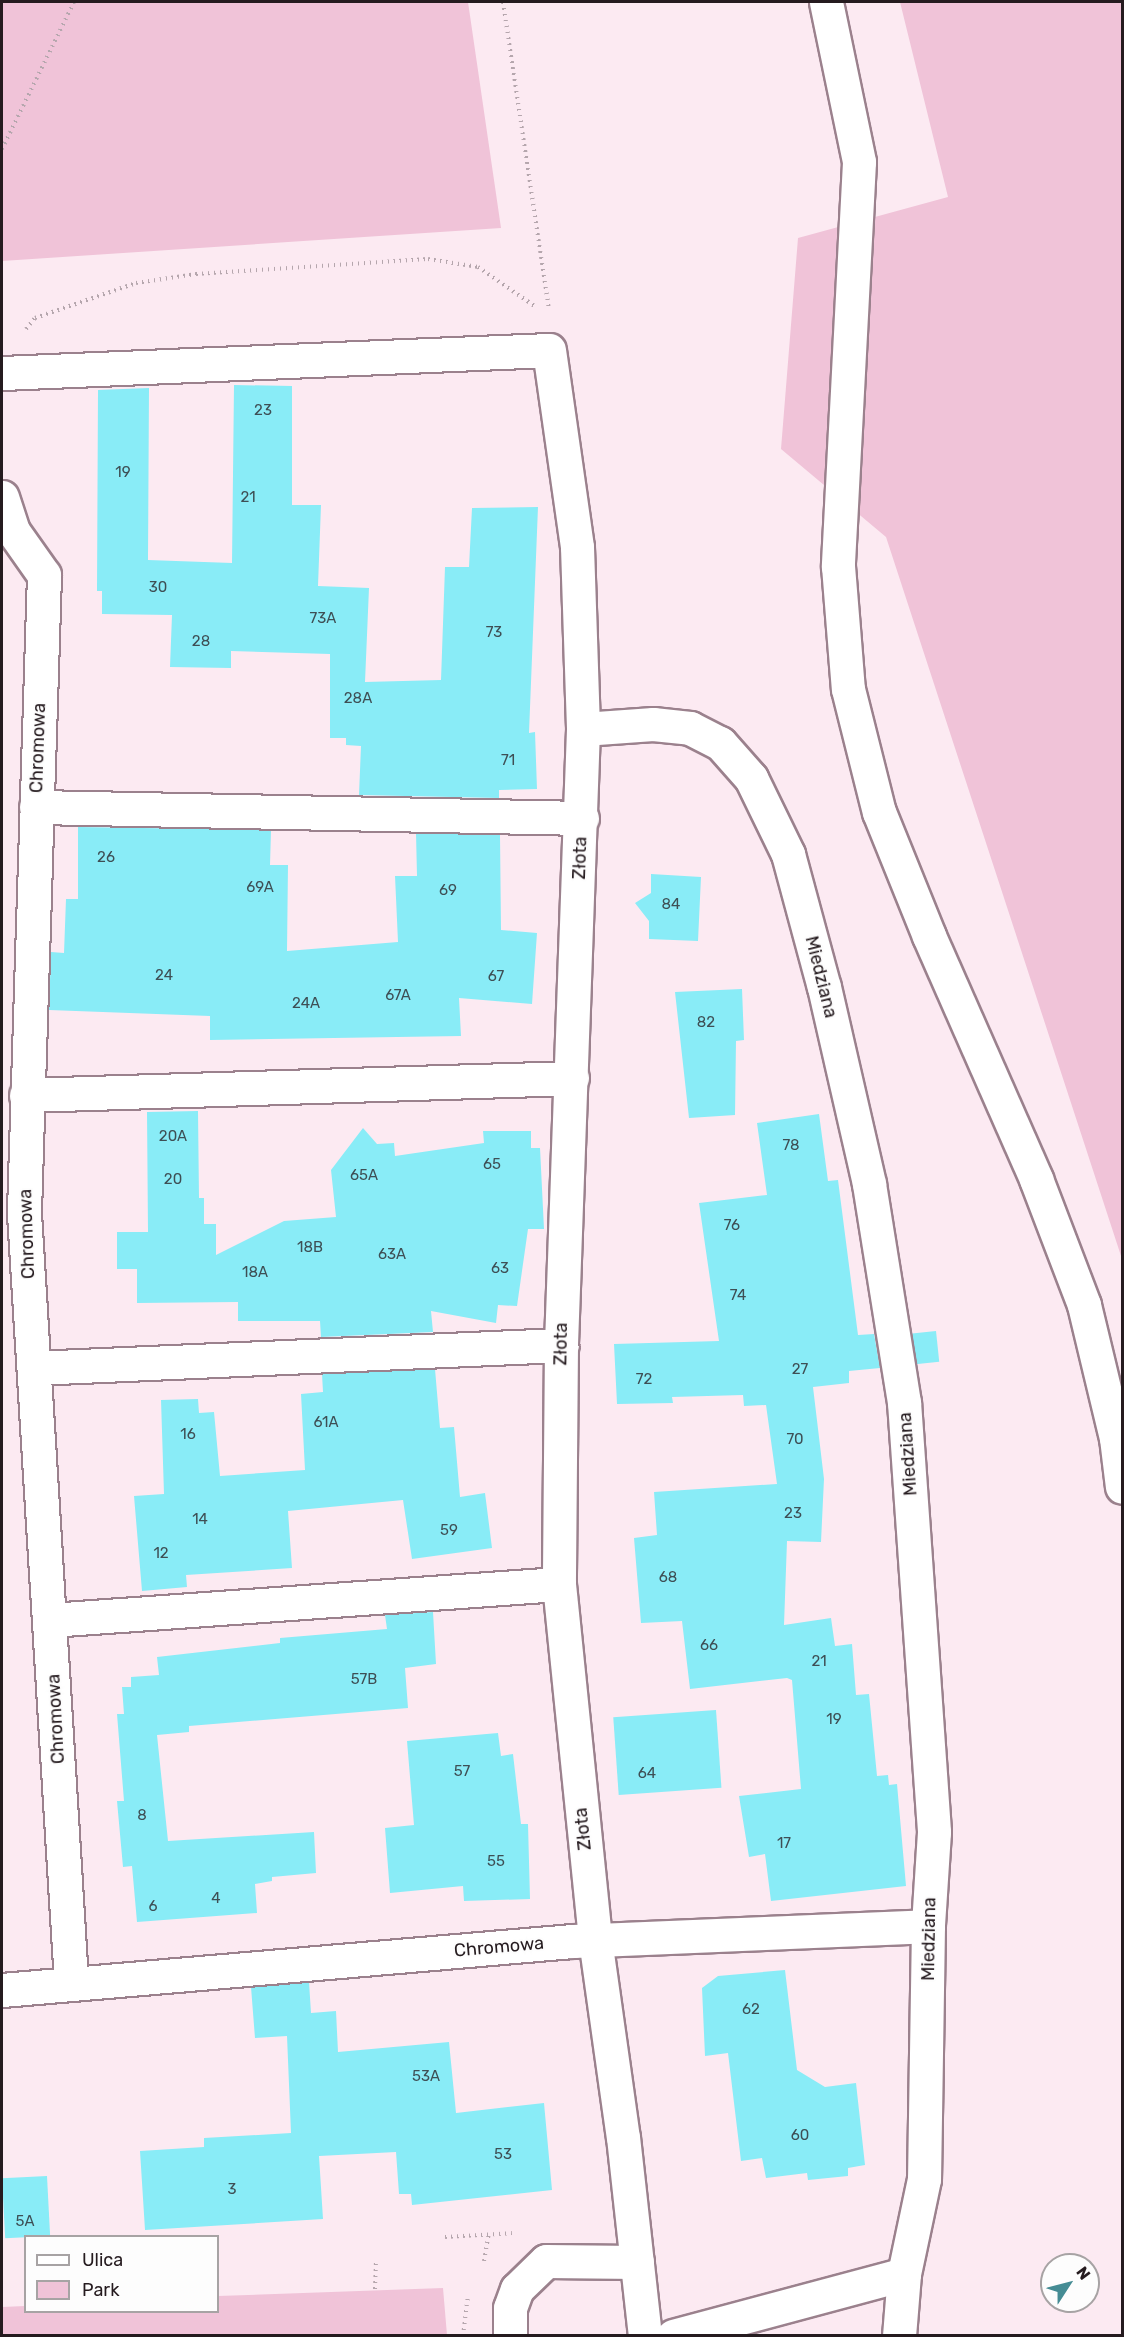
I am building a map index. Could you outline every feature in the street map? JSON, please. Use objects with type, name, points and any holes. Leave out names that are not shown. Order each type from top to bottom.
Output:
[{"type":"street","points":[[826,2],[859,162],[837,566],[848,689],[879,812],[929,936],[1036,1179],[1084,1305],[1116,1438],[1122,1487]]},
{"type":"street","name":"Złota","points":[[2,373],[549,350],[577,547],[584,729],[561,1345],[558,1584],[594,1939],[638,2262],[645,2336]]},
{"type":"street","name":"Chromowa","points":[[2,497],[13,531],[44,574],[24,1213],[71,1981]]},
{"type":"street","name":"Miedziana","points":[[584,729],[653,724],[690,728],[720,743],[751,778],[788,854],[824,987],[869,1184],[904,1402],[934,1832],[928,1926],[924,2179],[904,2274],[899,2336]]},
{"type":"street","points":[[36,807],[582,818]]},
{"type":"street","points":[[26,1095],[572,1078]]},
{"type":"street","points":[[34,1368],[561,1345]]},
{"type":"street","points":[[50,1620],[558,1584]]},
{"type":"street","name":"Chromowa","points":[[2,1989],[71,1981],[594,1939],[928,1926]]},
{"type":"street","points":[[510,2336],[510,2308],[517,2289],[546,2261],[638,2262]]},
{"type":"street","points":[[673,2336],[904,2274]]},
{"type":"path","points":[[2,149],[74,2]]},
{"type":"path","points":[[22,333],[35,318],[136,282],[196,274],[428,259],[478,267],[550,319],[503,2]]},
{"type":"path","points":[[484,2261],[489,2234]]},
{"type":"path","points":[[375,2289],[376,2261]]},
{"type":"green space","points":[[2,2],[468,2],[501,228],[2,261]]},
{"type":"green space","points":[[900,2],[1122,2],[1122,1259],[886,537],[781,449],[798,238],[948,197]]},
{"type":"green space","points":[[443,2288],[447,2335],[2,2335],[2,2307],[24,2306],[24,2313],[219,2313],[219,2296]]},
{"type":"building","points":[[234,385],[292,386],[292,505],[321,505],[318,586],[369,588],[365,682],[441,680],[445,567],[469,567],[472,508],[538,507],[529,733],[535,732],[537,789],[499,790],[499,798],[359,795],[361,746],[346,745],[346,738],[330,738],[330,654],[231,651],[231,668],[170,667],[172,615],[102,614],[102,591],[97,591],[98,390],[149,388],[148,560],[232,563]]},
{"type":"building","points":[[78,827],[271,830],[270,865],[288,865],[287,951],[398,942],[395,876],[417,876],[416,833],[500,835],[501,930],[537,933],[532,1004],[459,998],[461,1036],[210,1040],[210,1016],[49,1010],[51,952],[64,953],[66,899],[78,899]]},
{"type":"building","points":[[651,874],[701,877],[698,941],[649,939],[649,921],[635,903],[651,893]]},
{"type":"building","points":[[742,989],[744,1040],[736,1041],[735,1115],[689,1118],[675,992]]},
{"type":"building","points":[[198,1111],[199,1198],[204,1198],[204,1224],[216,1224],[216,1255],[284,1221],[336,1217],[331,1170],[363,1128],[377,1144],[394,1143],[395,1156],[484,1143],[483,1131],[531,1131],[531,1148],[540,1148],[544,1229],[528,1229],[517,1306],[498,1305],[496,1323],[431,1311],[433,1332],[321,1337],[320,1321],[238,1321],[238,1302],[137,1303],[137,1269],[117,1269],[117,1232],[148,1232],[147,1112]]},
{"type":"building","points":[[819,1114],[828,1181],[838,1180],[858,1335],[874,1334],[880,1368],[849,1371],[849,1383],[813,1387],[824,1479],[821,1542],[787,1541],[784,1625],[831,1618],[835,1646],[852,1644],[856,1695],[869,1694],[877,1776],[888,1775],[889,1785],[897,1784],[906,1886],[771,1901],[765,1854],[749,1857],[739,1796],[801,1789],[792,1680],[787,1678],[690,1689],[682,1621],[641,1623],[634,1538],[657,1535],[654,1492],[777,1484],[766,1405],[744,1406],[743,1395],[672,1397],[673,1403],[617,1404],[614,1344],[719,1341],[699,1203],[767,1195],[757,1123]]},
{"type":"building","points":[[936,1331],[939,1362],[915,1364],[912,1334]]},
{"type":"building","points":[[435,1369],[440,1428],[454,1427],[460,1497],[485,1493],[492,1548],[412,1559],[403,1500],[288,1511],[292,1568],[186,1575],[187,1587],[142,1591],[134,1496],[164,1494],[161,1400],[198,1399],[199,1413],[214,1412],[220,1476],[305,1470],[301,1394],[323,1392],[322,1374]]},
{"type":"building","points":[[433,1612],[436,1664],[405,1668],[408,1708],[189,1726],[189,1732],[157,1735],[168,1841],[314,1832],[316,1873],[272,1877],[272,1881],[255,1884],[257,1913],[137,1922],[132,1866],[123,1867],[117,1801],[124,1801],[117,1714],[124,1714],[122,1687],[131,1687],[131,1677],[159,1675],[157,1657],[280,1643],[280,1638],[387,1629],[385,1615]]},
{"type":"building","points":[[716,1710],[721,1788],[619,1795],[613,1717]]},
{"type":"building","points":[[498,1733],[501,1756],[513,1754],[521,1824],[528,1824],[530,1899],[464,1901],[463,1886],[390,1893],[385,1828],[414,1825],[407,1741]]},
{"type":"building","points":[[785,1970],[797,2070],[825,2087],[856,2083],[865,2165],[848,2168],[848,2176],[808,2180],[807,2173],[766,2178],[762,2158],[741,2161],[728,2053],[705,2056],[702,1988],[718,1976]]},
{"type":"building","points":[[309,1982],[311,2013],[336,2011],[338,2052],[449,2042],[456,2113],[544,2103],[552,2190],[412,2205],[411,2194],[399,2194],[396,2152],[319,2156],[323,2219],[145,2230],[140,2151],[204,2147],[204,2138],[291,2133],[287,2036],[255,2038],[251,1987]]},
{"type":"building","points":[[47,2176],[50,2235],[24,2235],[24,2237],[5,2238],[2,2178]]}]
